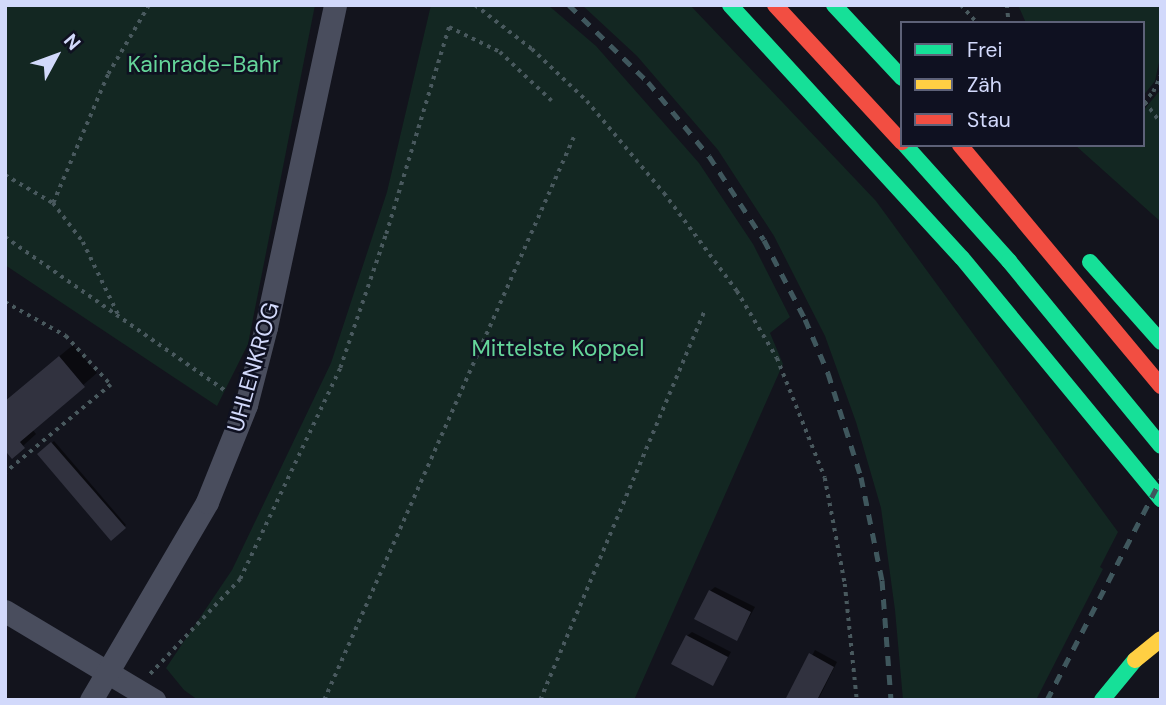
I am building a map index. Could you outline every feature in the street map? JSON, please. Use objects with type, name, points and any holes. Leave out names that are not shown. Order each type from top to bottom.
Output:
[{"type":"main road","points":[[730,5],[962,258],[1103,426],[1157,505]]},
{"type":"main road","points":[[775,5],[900,141]]},
{"type":"main road","points":[[834,5],[900,76]]},
{"type":"main road","points":[[906,147],[1009,261],[1161,446]]},
{"type":"main road","points":[[964,147],[1021,194]]},
{"type":"main road","points":[[964,147],[1161,386]]},
{"type":"main road","points":[[1076,246],[1161,341]]},
{"type":"main road","points":[[1102,700],[1135,660],[1161,639]]},
{"type":"street","name":"UHLENKROG","points":[[92,700],[207,502],[246,405],[269,314],[335,5]]},
{"type":"street","points":[[5,611],[146,695]]},
{"type":"path","points":[[53,203],[108,74],[149,5]]},
{"type":"path","points":[[475,5],[532,49],[587,101],[664,193],[737,291],[777,358],[825,478],[845,584],[858,700]]},
{"type":"path","points":[[961,5],[975,21]]},
{"type":"path","points":[[146,695],[159,662],[240,579],[340,368],[386,234],[449,27],[500,52],[552,101]]},
{"type":"path","points":[[1145,101],[1161,75]]},
{"type":"path","points":[[1145,104],[1161,123]]},
{"type":"path","points":[[324,700],[575,134]]},
{"type":"path","points":[[5,175],[53,203],[83,242],[120,318]]},
{"type":"path","points":[[5,237],[246,405]]},
{"type":"path","points":[[5,302],[66,336],[111,385],[5,473]]},
{"type":"path","points":[[540,700],[705,310]]},
{"type":"green space","name":"Kainrade-Bahr","points":[[5,5],[315,5],[248,344],[217,406],[5,265]]},
{"type":"green space","name":"Mittelste Koppel","points":[[431,5],[548,5],[596,46],[699,163],[753,244],[790,317],[770,333],[783,364],[634,700],[198,700],[184,690],[166,668],[232,570],[331,363],[387,192]]},
{"type":"green space","points":[[582,5],[690,5],[876,201],[1118,532],[1100,567],[1103,569],[1036,700],[903,700],[895,610],[881,508],[856,422],[825,336],[774,236],[718,150],[637,56]]},
{"type":"green space","points":[[1018,5],[1161,5],[1161,53],[1155,81],[1145,94],[1145,21],[1025,21]]},
{"type":"green space","points":[[1161,89],[1161,222],[1077,147],[1145,147],[1145,109]]},
{"type":"building","points":[[59,356],[85,387],[20,442],[25,448],[12,459],[5,454],[5,401]]},
{"type":"building","points":[[51,442],[126,528],[111,541],[37,454]]},
{"type":"building","points":[[709,590],[751,612],[737,641],[694,619]]},
{"type":"building","points":[[686,635],[728,657],[713,686],[671,664]]},
{"type":"building","points":[[809,653],[834,667],[817,700],[785,700]]},
{"type":"railway","points":[[569,5],[648,82],[709,156],[764,240],[805,319],[828,373],[861,477],[882,580],[891,700]]},
{"type":"railway","points":[[1047,700],[1161,479]]},
{"type":"traffic: fast","points":[[730,5],[962,258],[1161,499]]},
{"type":"traffic: fast","points":[[834,5],[900,76]]},
{"type":"traffic: fast","points":[[907,147],[1009,261],[1161,446]]},
{"type":"traffic: fast","points":[[1090,262],[1161,342]]},
{"type":"traffic: fast","points":[[1102,700],[1135,660]]},
{"type":"traffic: slow","points":[[1135,660],[1161,639]]},
{"type":"traffic: jam","points":[[775,5],[900,140]]},
{"type":"traffic: jam","points":[[962,147],[1161,386]]}]
